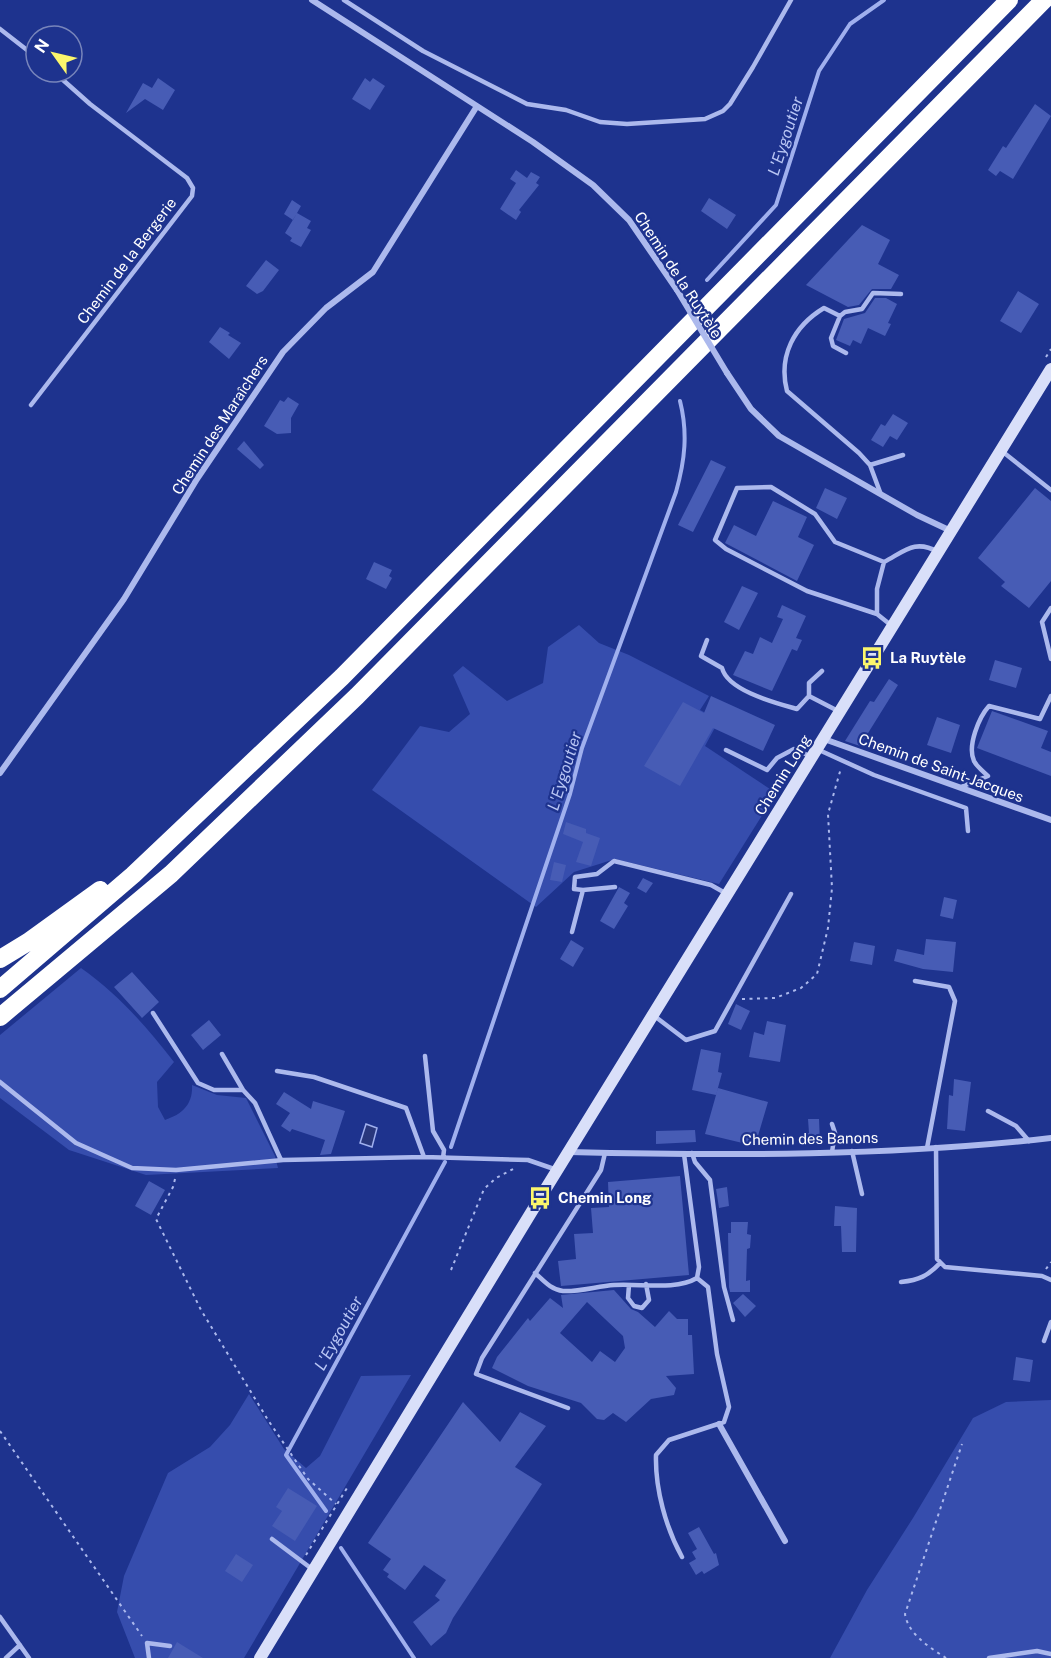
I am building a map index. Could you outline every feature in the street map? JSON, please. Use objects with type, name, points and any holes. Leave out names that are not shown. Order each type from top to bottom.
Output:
[{"type":"highway","points":[[0,989],[133,876],[342,677],[521,498],[1009,0]]},
{"type":"highway","points":[[0,1017],[171,874],[357,696],[1044,0]]},
{"type":"highway","points":[[0,959],[89,898],[225,789]]},
{"type":"main road","name":"Chemin Long","points":[[260,1658],[346,1513],[1051,369]]},
{"type":"street","name":"Chemin de la Ruytèle","points":[[312,0],[477,106],[593,185],[629,220],[677,290],[751,409],[779,436],[917,515],[951,531]]},
{"type":"street","name":"Chemin des Maraîchers","points":[[0,773],[124,599],[197,479],[266,375],[283,352],[326,309],[373,272],[477,106]]},
{"type":"street","name":"Chemin de Saint-Jacques","points":[[817,748],[959,789],[1051,820]]},
{"type":"street","name":"Chemin des Banons","points":[[568,1152],[832,1152],[936,1148],[1051,1138]]},
{"type":"street","points":[[719,1424],[784,1541]]},
{"type":"lane","points":[[344,0],[423,51],[527,104],[566,110],[600,122],[627,124],[705,119],[723,111],[730,104],[753,67],[791,0]]},
{"type":"lane","points":[[0,29],[24,48]]},
{"type":"lane","name":"Chemin de la Bergerie","points":[[31,405],[192,196],[193,188],[187,178],[90,104],[68,84]]},
{"type":"lane","points":[[846,353],[833,346],[831,338],[840,316],[845,312],[862,309],[873,293],[901,294]]},
{"type":"lane","points":[[840,316],[824,308],[808,317],[786,351],[782,373],[787,391],[870,465],[880,492]]},
{"type":"lane","points":[[1001,451],[1051,490]]},
{"type":"lane","points":[[870,465],[903,455]]},
{"type":"lane","points":[[884,562],[835,542],[815,514],[771,487],[737,488],[715,540],[726,549],[807,591],[877,614],[892,626]]},
{"type":"lane","points":[[877,614],[877,589],[884,562],[914,545],[929,547],[938,552]]},
{"type":"lane","points":[[1051,608],[1042,622],[1051,658]]},
{"type":"lane","points":[[707,640],[701,656],[722,668],[724,675],[734,683],[769,702],[797,709],[809,696],[809,682],[822,671]]},
{"type":"lane","points":[[809,696],[840,712]]},
{"type":"lane","points":[[959,789],[988,776],[974,762],[972,749],[983,712],[989,706],[1040,719],[1051,696]]},
{"type":"lane","points":[[726,750],[767,770],[777,758],[794,749],[817,748],[874,775],[966,808],[968,831]]},
{"type":"lane","points":[[615,887],[574,889],[575,877],[597,874],[614,861],[711,885],[727,894]]},
{"type":"lane","points":[[572,932],[583,890]]},
{"type":"lane","points":[[653,1014],[686,1040],[715,1031],[791,894]]},
{"type":"lane","points":[[915,981],[948,987],[956,1001],[927,1148]]},
{"type":"lane","points":[[153,1013],[198,1083],[214,1090],[243,1090]]},
{"type":"lane","points":[[222,1054],[243,1090],[255,1103],[281,1160]]},
{"type":"lane","points":[[425,1056],[434,1131],[444,1149],[443,1158]]},
{"type":"lane","points":[[277,1071],[314,1077],[406,1108],[424,1157]]},
{"type":"lane","points":[[0,1082],[76,1143],[132,1168],[176,1170],[281,1160],[424,1157],[519,1160],[557,1170]]},
{"type":"lane","points":[[988,1111],[1016,1126],[1029,1141]]},
{"type":"lane","points":[[832,1124],[835,1133],[832,1152]]},
{"type":"lane","points":[[936,1148],[937,1259],[940,1263],[945,1267],[1042,1276],[1051,1280]]},
{"type":"lane","points":[[852,1151],[862,1194]]},
{"type":"lane","points":[[568,1408],[476,1374],[482,1358],[601,1170],[605,1153]]},
{"type":"lane","points":[[684,1153],[699,1267],[697,1278]]},
{"type":"lane","points":[[692,1153],[695,1162],[710,1180],[724,1287],[733,1320]]},
{"type":"lane","points":[[901,1282],[918,1280],[930,1274],[940,1263]]},
{"type":"lane","points":[[535,1274],[550,1287],[562,1291],[691,1281],[697,1278]]},
{"type":"lane","points":[[682,1557],[669,1534],[655,1473],[656,1455],[669,1440],[724,1422],[729,1407],[717,1354],[708,1287],[697,1278]]},
{"type":"lane","points":[[629,1285],[628,1298],[634,1306],[642,1308],[649,1300],[646,1284]]},
{"type":"lane","points":[[1044,1341],[1051,1322]]},
{"type":"lane","points":[[272,1539],[312,1569]]},
{"type":"lane","points":[[0,1617],[30,1658]]},
{"type":"lane","points":[[149,1658],[147,1643],[170,1646]]},
{"type":"lane","points":[[6,1658],[20,1645]]},
{"type":"lane","points":[[989,1658],[1037,1652],[1051,1654]]},
{"type":"path","points":[[727,1008],[739,999],[775,998],[801,988],[817,974],[828,928],[832,888],[828,814],[832,792],[844,760]]},
{"type":"path","points":[[451,1270],[484,1189],[496,1178],[514,1171],[519,1160]]},
{"type":"path","points":[[176,1170],[173,1187],[156,1219],[201,1310],[308,1479],[346,1513]]},
{"type":"path","points":[[0,1431],[147,1643]]},
{"type":"path","points":[[946,1658],[928,1646],[907,1625],[905,1614],[962,1444]]},
{"type":"shaded area","points":[[579,625],[599,643],[629,655],[709,696],[700,710],[719,720],[705,746],[776,793],[719,884],[615,859],[574,872],[536,907],[372,790],[420,726],[449,732],[470,714],[453,675],[463,666],[507,701],[543,683],[548,647]]},
{"type":"shaded area","points":[[81,968],[131,1011],[174,1062],[157,1082],[158,1107],[165,1120],[177,1115],[186,1107],[191,1098],[192,1085],[217,1095],[246,1098],[275,1156],[278,1168],[146,1175],[69,1150],[0,1098],[0,1035]]},
{"type":"shaded area","points":[[366,1124],[377,1128],[372,1147],[360,1143]]},
{"type":"shaded area","points":[[411,1375],[244,1658],[135,1658],[117,1612],[124,1576],[168,1473],[210,1447],[230,1425],[249,1394],[284,1449],[306,1468],[320,1456],[361,1376]]},
{"type":"shaded area","points":[[1051,1400],[1051,1658],[830,1658],[867,1590],[973,1418],[1006,1402]]},
{"type":"building","points":[[158,78],[175,90],[163,110],[145,99],[126,113],[143,83],[152,88]]},
{"type":"building","points":[[365,78],[370,82],[373,78],[385,86],[370,110],[352,99]]},
{"type":"building","points":[[1035,104],[1051,116],[1013,179],[1000,171],[996,176],[988,170],[1003,146],[1006,148]]},
{"type":"building","points":[[516,170],[527,178],[531,172],[540,177],[536,183],[539,185],[519,210],[521,212],[516,220],[500,209],[516,183],[510,179]]},
{"type":"building","points":[[709,198],[736,215],[727,229],[701,211]]},
{"type":"building","points":[[292,200],[301,206],[293,220],[284,214]]},
{"type":"building","points":[[297,213],[311,221],[307,228],[311,230],[301,247],[290,241],[292,238],[285,233]]},
{"type":"building","points":[[862,225],[890,240],[878,264],[899,275],[891,289],[872,289],[859,305],[848,307],[806,285]]},
{"type":"building","points":[[266,260],[279,270],[263,291],[257,294],[246,286]]},
{"type":"building","points":[[1018,291],[1039,304],[1021,333],[1000,321]]},
{"type":"building","points":[[875,298],[886,298],[897,304],[885,336],[868,328],[861,344],[853,340],[850,346],[836,340],[844,319],[865,313]]},
{"type":"building","points":[[220,327],[241,343],[229,359],[209,342]]},
{"type":"building","points":[[288,397],[299,404],[291,418],[291,433],[277,434],[264,426],[280,400],[284,402]]},
{"type":"building","points":[[893,414],[908,423],[897,440],[890,436],[883,447],[871,440],[881,424],[885,426]]},
{"type":"building","points":[[244,441],[264,465],[260,469],[237,449]]},
{"type":"building","points":[[711,460],[726,467],[693,532],[678,525]]},
{"type":"building","points":[[825,488],[847,498],[837,519],[816,508]]},
{"type":"building","points":[[1035,488],[1051,501],[1051,581],[1029,608],[1001,586],[1005,582],[978,558]]},
{"type":"building","points":[[773,501],[807,517],[798,537],[814,545],[797,581],[725,543],[734,525],[756,536]]},
{"type":"building","points":[[374,562],[392,570],[389,576],[392,578],[386,589],[366,579]]},
{"type":"building","points":[[742,586],[758,593],[739,630],[724,622]]},
{"type":"building","points":[[782,605],[806,616],[796,638],[802,640],[797,651],[792,649],[772,691],[733,675],[745,651],[753,654],[760,637],[772,643],[783,619],[777,617]]},
{"type":"building","points":[[995,660],[1022,668],[1016,688],[989,680]]},
{"type":"building","points":[[889,679],[898,685],[860,746],[845,741],[870,701],[874,702]]},
{"type":"building","points":[[711,696],[775,725],[763,751],[713,728],[680,786],[644,766],[683,702],[704,713]]},
{"type":"building","points":[[992,711],[1048,731],[1041,748],[1051,752],[1051,776],[977,748]]},
{"type":"building","points":[[937,717],[960,725],[951,753],[927,745]]},
{"type":"building","points":[[566,822],[586,829],[586,833],[600,838],[591,866],[576,862],[583,842],[563,834]]},
{"type":"building","points":[[554,862],[566,865],[562,882],[550,880]]},
{"type":"building","points":[[643,878],[653,883],[646,893],[637,888]]},
{"type":"building","points":[[619,887],[630,893],[624,903],[628,906],[614,929],[600,921]]},
{"type":"building","points":[[944,897],[957,900],[953,919],[940,916]]},
{"type":"building","points":[[926,939],[956,942],[953,972],[923,969],[894,961],[897,949],[924,955]]},
{"type":"building","points":[[571,940],[584,948],[573,967],[560,959]]},
{"type":"building","points":[[854,942],[875,946],[872,965],[850,961]]},
{"type":"building","points":[[132,972],[159,1002],[142,1018],[114,987]]},
{"type":"building","points":[[736,1004],[750,1011],[741,1030],[728,1024]]},
{"type":"building","points":[[209,1020],[221,1035],[203,1050],[191,1035]]},
{"type":"building","points":[[767,1021],[786,1025],[780,1062],[749,1057],[754,1032],[764,1035]]},
{"type":"building","points":[[701,1049],[721,1053],[718,1072],[722,1073],[716,1095],[692,1090]]},
{"type":"building","points":[[954,1079],[971,1082],[965,1131],[947,1129],[949,1095],[953,1096]]},
{"type":"building","points":[[718,1088],[768,1102],[755,1146],[705,1134]]},
{"type":"building","points":[[284,1092],[311,1109],[313,1101],[345,1111],[331,1154],[320,1155],[325,1140],[292,1129],[290,1132],[281,1126],[290,1113],[276,1104]]},
{"type":"building","points":[[808,1119],[819,1119],[820,1144],[804,1145],[804,1133],[809,1133]]},
{"type":"building","points":[[695,1130],[696,1142],[656,1144],[656,1131]]},
{"type":"building","points":[[680,1176],[689,1275],[561,1286],[558,1261],[576,1259],[574,1234],[593,1233],[591,1208],[609,1207],[608,1182]]},
{"type":"building","points":[[149,1181],[165,1190],[151,1215],[135,1206]]},
{"type":"building","points":[[727,1187],[729,1206],[719,1208],[716,1189]]},
{"type":"building","points":[[835,1206],[857,1208],[856,1252],[842,1252],[841,1226],[834,1226]]},
{"type":"building","points":[[731,1222],[748,1222],[747,1234],[751,1235],[750,1248],[747,1249],[746,1281],[750,1280],[750,1292],[730,1292],[728,1233],[731,1233]]},
{"type":"building","points":[[614,1290],[631,1309],[655,1327],[669,1311],[677,1319],[688,1319],[688,1335],[692,1335],[694,1374],[666,1376],[676,1388],[674,1395],[651,1399],[626,1422],[613,1413],[604,1420],[597,1419],[581,1403],[528,1386],[492,1368],[497,1357],[528,1318],[530,1321],[550,1298],[563,1308],[561,1295]],"holes":[[[587,1302],[623,1336],[625,1348],[615,1362],[600,1351],[592,1362],[560,1333]]]},
{"type":"building","points":[[743,1294],[756,1306],[745,1317],[733,1303]]},
{"type":"building","points":[[1016,1357],[1033,1360],[1030,1382],[1013,1380]]},
{"type":"building","points":[[463,1402],[500,1442],[520,1412],[546,1426],[515,1467],[542,1484],[453,1618],[446,1633],[431,1646],[413,1622],[440,1600],[435,1596],[446,1580],[424,1565],[405,1590],[387,1577],[389,1574],[383,1570],[391,1559],[368,1543]]},
{"type":"building","points":[[288,1488],[317,1506],[295,1541],[272,1526],[282,1511],[276,1507]]},
{"type":"building","points":[[699,1527],[714,1554],[716,1553],[719,1565],[704,1574],[702,1571],[696,1575],[689,1563],[696,1559],[692,1552],[697,1549],[688,1533]]},
{"type":"building","points":[[236,1554],[253,1565],[242,1582],[225,1571]]},
{"type":"building","points":[[177,1642],[203,1658],[168,1658]]},
{"type":"waterway","name":"L'Eygoutier","points":[[707,280],[776,205],[819,71],[850,24],[884,0]]},
{"type":"waterway","name":"L'Eygoutier","points":[[451,1147],[570,794],[582,748],[676,492],[682,469],[684,446],[684,424],[680,401]]},
{"type":"waterway","name":"L'Eygoutier","points":[[326,1511],[286,1455],[445,1162]]},
{"type":"waterway","name":"L'Eygoutier","points":[[341,1548],[414,1658]]},
{"type":"place","name":"La Ruytèle","points":[[872,658]]},
{"type":"place","name":"Chemin Long","points":[[540,1198]]}]
